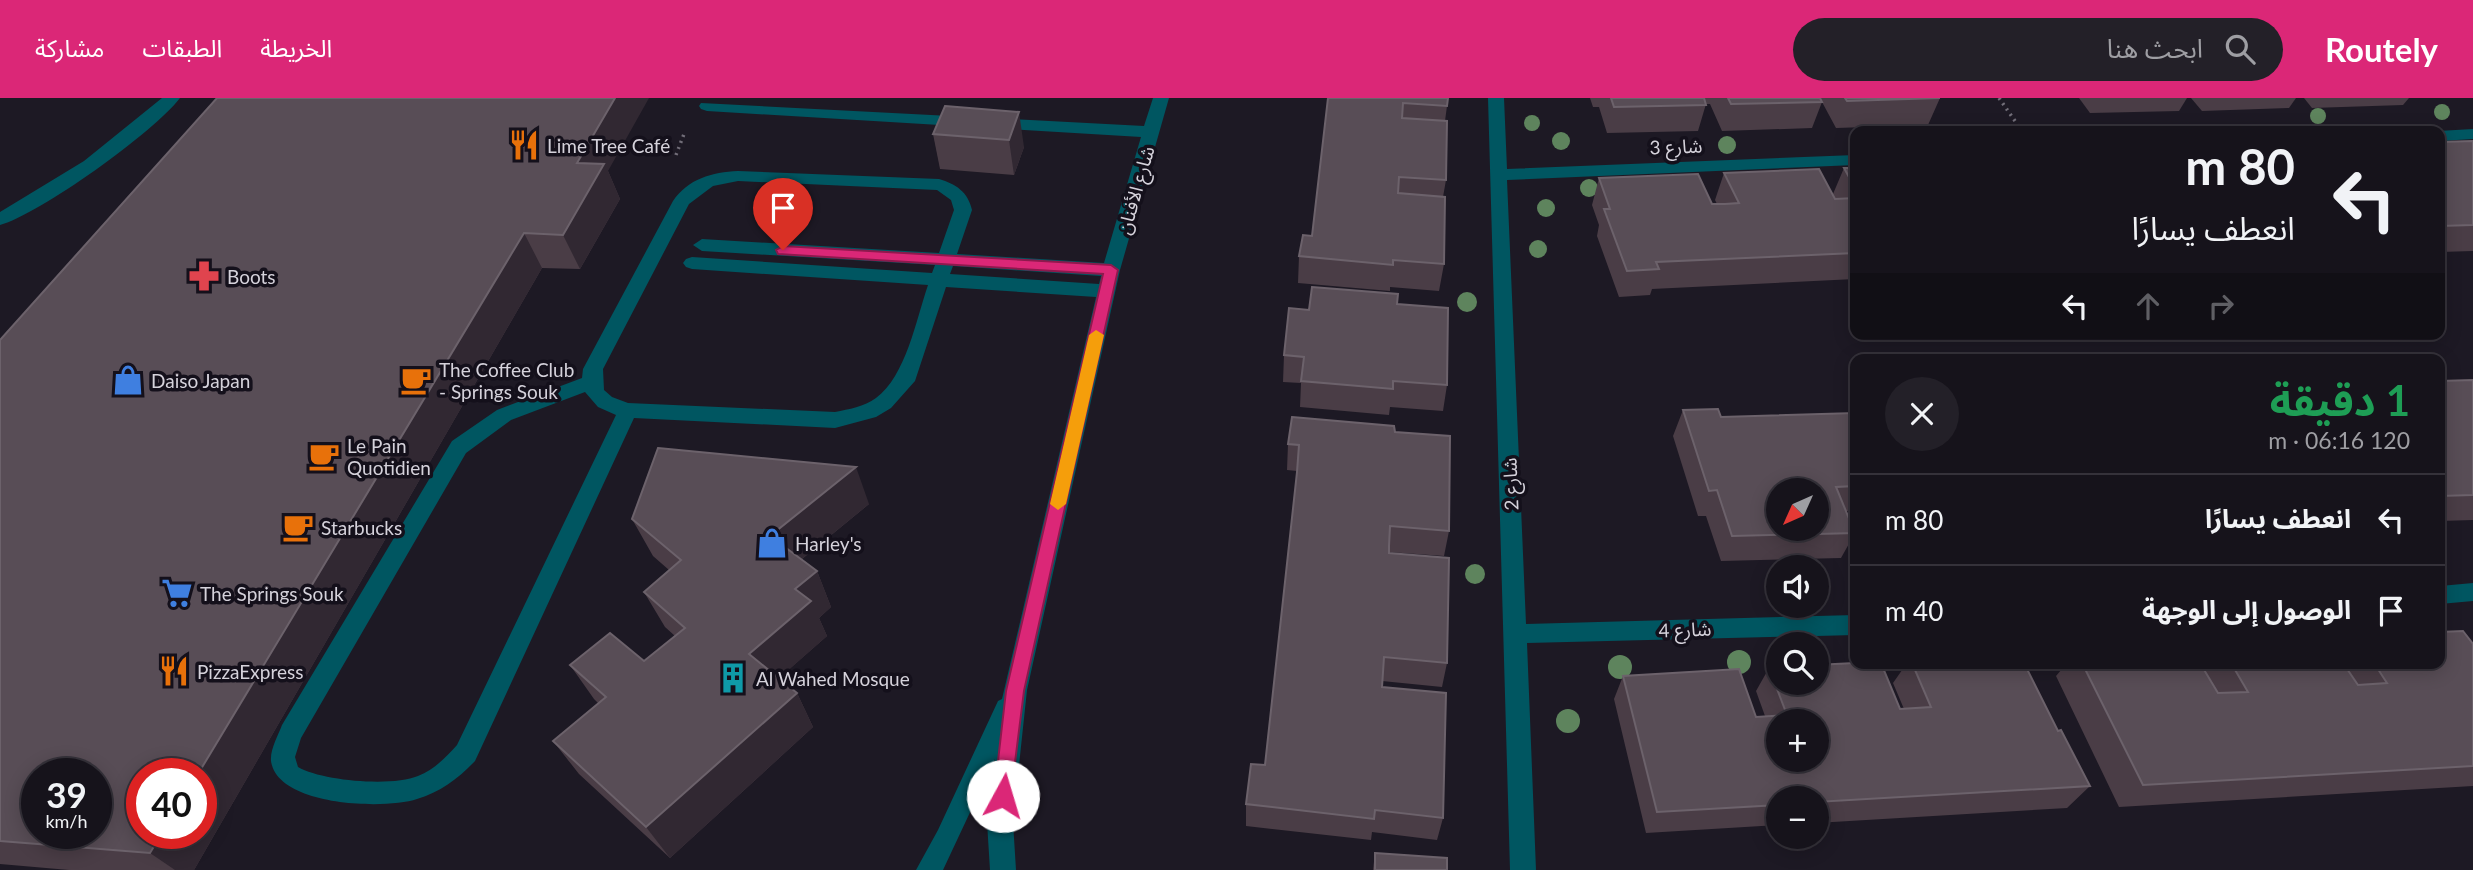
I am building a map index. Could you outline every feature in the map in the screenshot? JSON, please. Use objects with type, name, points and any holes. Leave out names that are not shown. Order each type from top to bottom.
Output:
[{"type":"street","points":[[0,219],[39,199],[98,160],[172,98]]},
{"type":"street","name":"شارع الأفنان","points":[[1003,870],[1000,822],[1015,691],[1111,270],[1161,98]]},
{"type":"street","name":"شارع 2","points":[[1496,98],[1523,870]]},
{"type":"street","points":[[707,106],[1151,132]]},
{"type":"street","points":[[2445,136],[2473,134]]},
{"type":"street","name":"شارع 3","points":[[1499,175],[1850,160]]},
{"type":"street","points":[[738,176],[939,185],[957,194],[963,210],[947,260],[905,381],[884,403],[869,412],[835,420],[628,410],[602,403],[595,395],[590,382],[593,369],[682,201],[690,190],[704,182],[738,176]]},
{"type":"street","points":[[0,233],[39,199]]},
{"type":"street","points":[[702,245],[1111,270]]},
{"type":"street","points":[[692,263],[1106,291]]},
{"type":"street","points":[[590,382],[493,419],[459,447],[291,733],[284,750],[284,766],[292,779],[306,786],[404,791],[428,784],[456,765],[472,740],[628,410]]},
{"type":"street","points":[[2445,595],[2473,592]]},
{"type":"street","name":"شارع 4","points":[[1515,634],[1850,625]]},
{"type":"street","name":"شارع الأفنان","points":[[929,870],[947,838],[1015,691]]},
{"type":"path","points":[[1998,98],[2018,126]]},
{"type":"path","points":[[682,201],[670,171],[684,134]]},
{"type":"building","name":"The Springs Souk","points":[[217,98],[615,98],[577,163],[604,164],[563,235],[524,233],[208,758],[126,758],[126,849],[152,849],[150,853],[100,849],[112,849],[112,758],[21,758],[21,843],[0,841],[0,340]]},
{"type":"building","points":[[1328,98],[1448,98],[1447,106],[1403,103],[1402,118],[1447,121],[1446,180],[1399,177],[1398,193],[1445,197],[1444,264],[1393,260],[1393,265],[1299,256],[1303,235],[1312,236]]},
{"type":"building","points":[[1611,98],[1704,98],[1706,105],[1614,107]]},
{"type":"building","points":[[1728,98],[1820,98],[1822,102],[1731,104]]},
{"type":"building","points":[[1845,98],[1940,98],[1847,101]]},
{"type":"building","points":[[945,106],[1019,112],[1009,140],[933,134]]},
{"type":"building","points":[[2473,141],[2473,225],[2445,226],[2445,142]]},
{"type":"building","points":[[1844,168],[1850,168],[1850,179]]},
{"type":"building","points":[[1819,169],[1835,199],[1850,198],[1850,253],[1656,262],[1659,269],[1627,271],[1604,209],[1610,209],[1599,178],[1698,174],[1712,204],[1739,203],[1724,173]]},
{"type":"building","points":[[1312,287],[1398,294],[1397,304],[1448,308],[1447,385],[1393,381],[1393,389],[1301,381],[1304,357],[1284,355],[1289,308],[1309,310]]},
{"type":"building","points":[[2473,380],[2473,495],[2445,496],[2445,381]]},
{"type":"building","points":[[1718,409],[1721,417],[1850,413],[1850,486],[1836,487],[1850,521],[1850,533],[1829,534],[1829,478],[1766,478],[1766,535],[1732,536],[1717,490],[1709,491],[1683,410]]},
{"type":"building","points":[[1292,417],[1394,426],[1395,432],[1450,436],[1449,531],[1390,526],[1389,546],[1389,553],[1449,558],[1447,663],[1384,657],[1382,687],[1446,693],[1443,818],[1375,810],[1374,819],[1246,804],[1251,764],[1265,765],[1297,472],[1299,445],[1288,444]]},
{"type":"building","name":"Al Wahed Mosque","points":[[658,448],[856,467],[770,536],[817,571],[795,589],[811,601],[749,654],[797,693],[646,827],[553,741],[606,697],[570,665],[610,633],[644,661],[685,628],[644,592],[681,560],[632,519]]},
{"type":"building","points":[[2463,631],[2473,644],[2473,766],[2143,785],[2085,669],[2204,669],[2218,693],[2248,692],[2235,669],[2347,669],[2358,685],[2387,683],[2378,669],[2445,669],[2445,632]]},
{"type":"building","points":[[1850,663],[1850,669],[1883,669],[1900,709],[1931,707],[1915,669],[2027,669],[2090,786],[1829,801],[1829,786],[1766,786],[1766,806],[1657,812],[1623,676],[1739,669],[1756,717],[1766,716],[1766,772],[1829,772],[1829,709],[1785,709],[1779,695],[1829,695],[1829,664]]},
{"type":"building","points":[[1375,853],[1447,858],[1447,870],[1375,870]]},
{"type":"slow traffic","points":[[1058,504],[1096,335]]},
{"type":"place","name":"Lime Tree Café","points":[[524,145]]},
{"type":"place","name":"Boots","points":[[204,276]]},
{"type":"place","name":"Daiso Japan","points":[[128,380]]},
{"type":"place","name":"The Coffee Club - Springs Souk","points":[[416,380]]},
{"type":"place","name":"Le Pain Quotidien","points":[[324,456]]},
{"type":"place","name":"Starbucks","points":[[298,527]]},
{"type":"place","name":"Harley's","points":[[772,543]]},
{"type":"place","name":"The Springs Souk","points":[[177,593]]},
{"type":"place","name":"PizzaExpress","points":[[174,671]]},
{"type":"place","name":"Al Wahed Mosque","points":[[733,678]]},
{"type":"route","points":[[783,250],[1111,270],[1015,691],[1003,796]]}]
